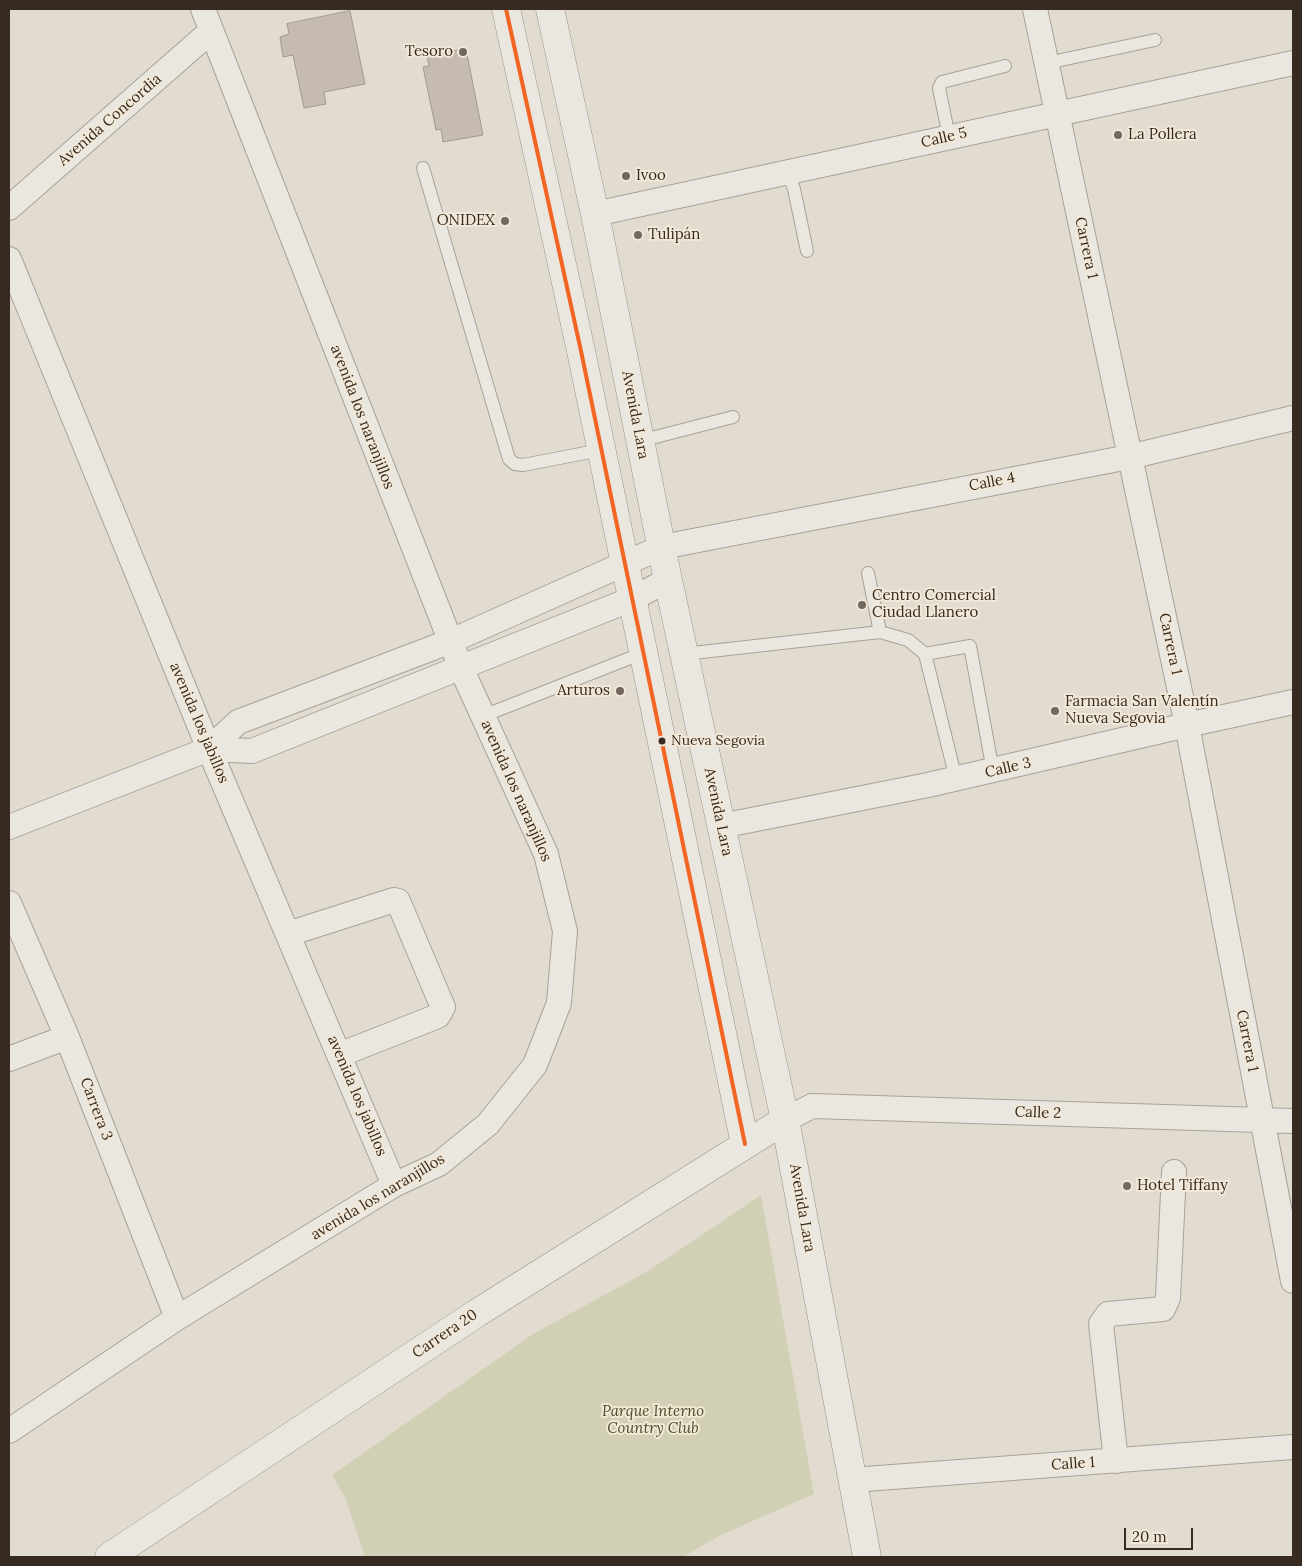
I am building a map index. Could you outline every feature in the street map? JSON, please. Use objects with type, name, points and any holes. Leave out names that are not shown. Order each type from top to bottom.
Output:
[{"type":"street","name":"avenida los naranjillos","points":[[9,1431],[177,1318],[394,1185],[439,1164],[488,1124],[535,1065],[559,1003],[566,931],[546,854],[450,641],[203,9]]},
{"type":"street","points":[[506,9],[601,450],[745,1144]]},
{"type":"street","name":"Avenida Lara","points":[[550,9],[595,214],[668,580],[785,1120],[867,1557]]},
{"type":"street","name":"Carrera 1","points":[[1035,9],[1187,725],[1293,1281]]},
{"type":"street","name":"Avenida Concordia","points":[[9,208],[211,31]]},
{"type":"street","name":"Calle 5","points":[[595,214],[1058,112],[1293,63]]},
{"type":"street","name":"avenida los jabillos","points":[[9,258],[209,749],[394,1185]]},
{"type":"street","name":"Calle 4","points":[[209,749],[238,722],[450,641],[662,548],[690,541],[1130,457],[1293,418]]},
{"type":"street","points":[[9,827],[209,749],[252,751],[632,599],[668,580]]},
{"type":"street","name":"Calle 3","points":[[721,826],[993,771],[1293,702]]},
{"type":"street","points":[[288,934],[394,900],[398,901],[440,998],[443,1007],[438,1016],[340,1055]]},
{"type":"street","name":"Carrera 3","points":[[9,903],[67,1037],[177,1318]]},
{"type":"street","points":[[9,1059],[67,1037]]},
{"type":"street","name":"Calle 2","points":[[785,1120],[812,1106],[1293,1121]]},
{"type":"street","name":"Carrera 20","points":[[110,1557],[477,1313],[785,1120]]},
{"type":"street","points":[[1116,1461],[1102,1324],[1108,1314],[1163,1309],[1168,1298],[1174,1172]]},
{"type":"street","name":"Calle 1","points":[[852,1480],[1293,1447]]},
{"type":"lane","points":[[1047,63],[1156,40]]},
{"type":"lane","points":[[949,137],[939,88],[942,82],[1005,66]]},
{"type":"lane","points":[[423,168],[509,459],[516,464],[523,465],[601,450]]},
{"type":"lane","points":[[788,172],[794,189],[807,251]]},
{"type":"lane","points":[[640,441],[733,417]]},
{"type":"lane","points":[[868,574],[880,632]]},
{"type":"lane","points":[[684,654],[880,632],[908,640],[925,654],[956,779]]},
{"type":"lane","points":[[925,654],[970,646],[993,771]]},
{"type":"lane","points":[[483,716],[643,653]]},
{"type":"green space","name":"Parque Interno Country Club","points":[[761,1195],[814,1494],[721,1535],[683,1557],[365,1557],[345,1497],[332,1475],[533,1334],[648,1271]]},
{"type":"building","points":[[350,11],[365,84],[324,92],[326,104],[304,108],[293,55],[283,57],[280,37],[289,34],[287,24]]},
{"type":"building","points":[[466,49],[483,135],[443,142],[441,129],[436,130],[423,67],[429,66],[427,56]]},
{"type":"transit line","points":[[506,9],[581,351],[745,1144]]},
{"type":"place","name":"Tesoro","points":[[463,52]]},
{"type":"place","name":"La Pollera","points":[[1118,135]]},
{"type":"place","name":"Ivoo","points":[[626,176]]},
{"type":"place","name":"ONIDEX","points":[[505,221]]},
{"type":"place","name":"Tulipán","points":[[638,235]]},
{"type":"place","name":"Centro Comercial Ciudad Llanero","points":[[862,605]]},
{"type":"place","name":"Arturos","points":[[620,691]]},
{"type":"place","name":"Farmacia San Valentín Nueva Segovia","points":[[1055,711]]},
{"type":"place","name":"Nueva Segovia","points":[[662,741]]},
{"type":"place","name":"Hotel Tiffany","points":[[1127,1186]]}]
